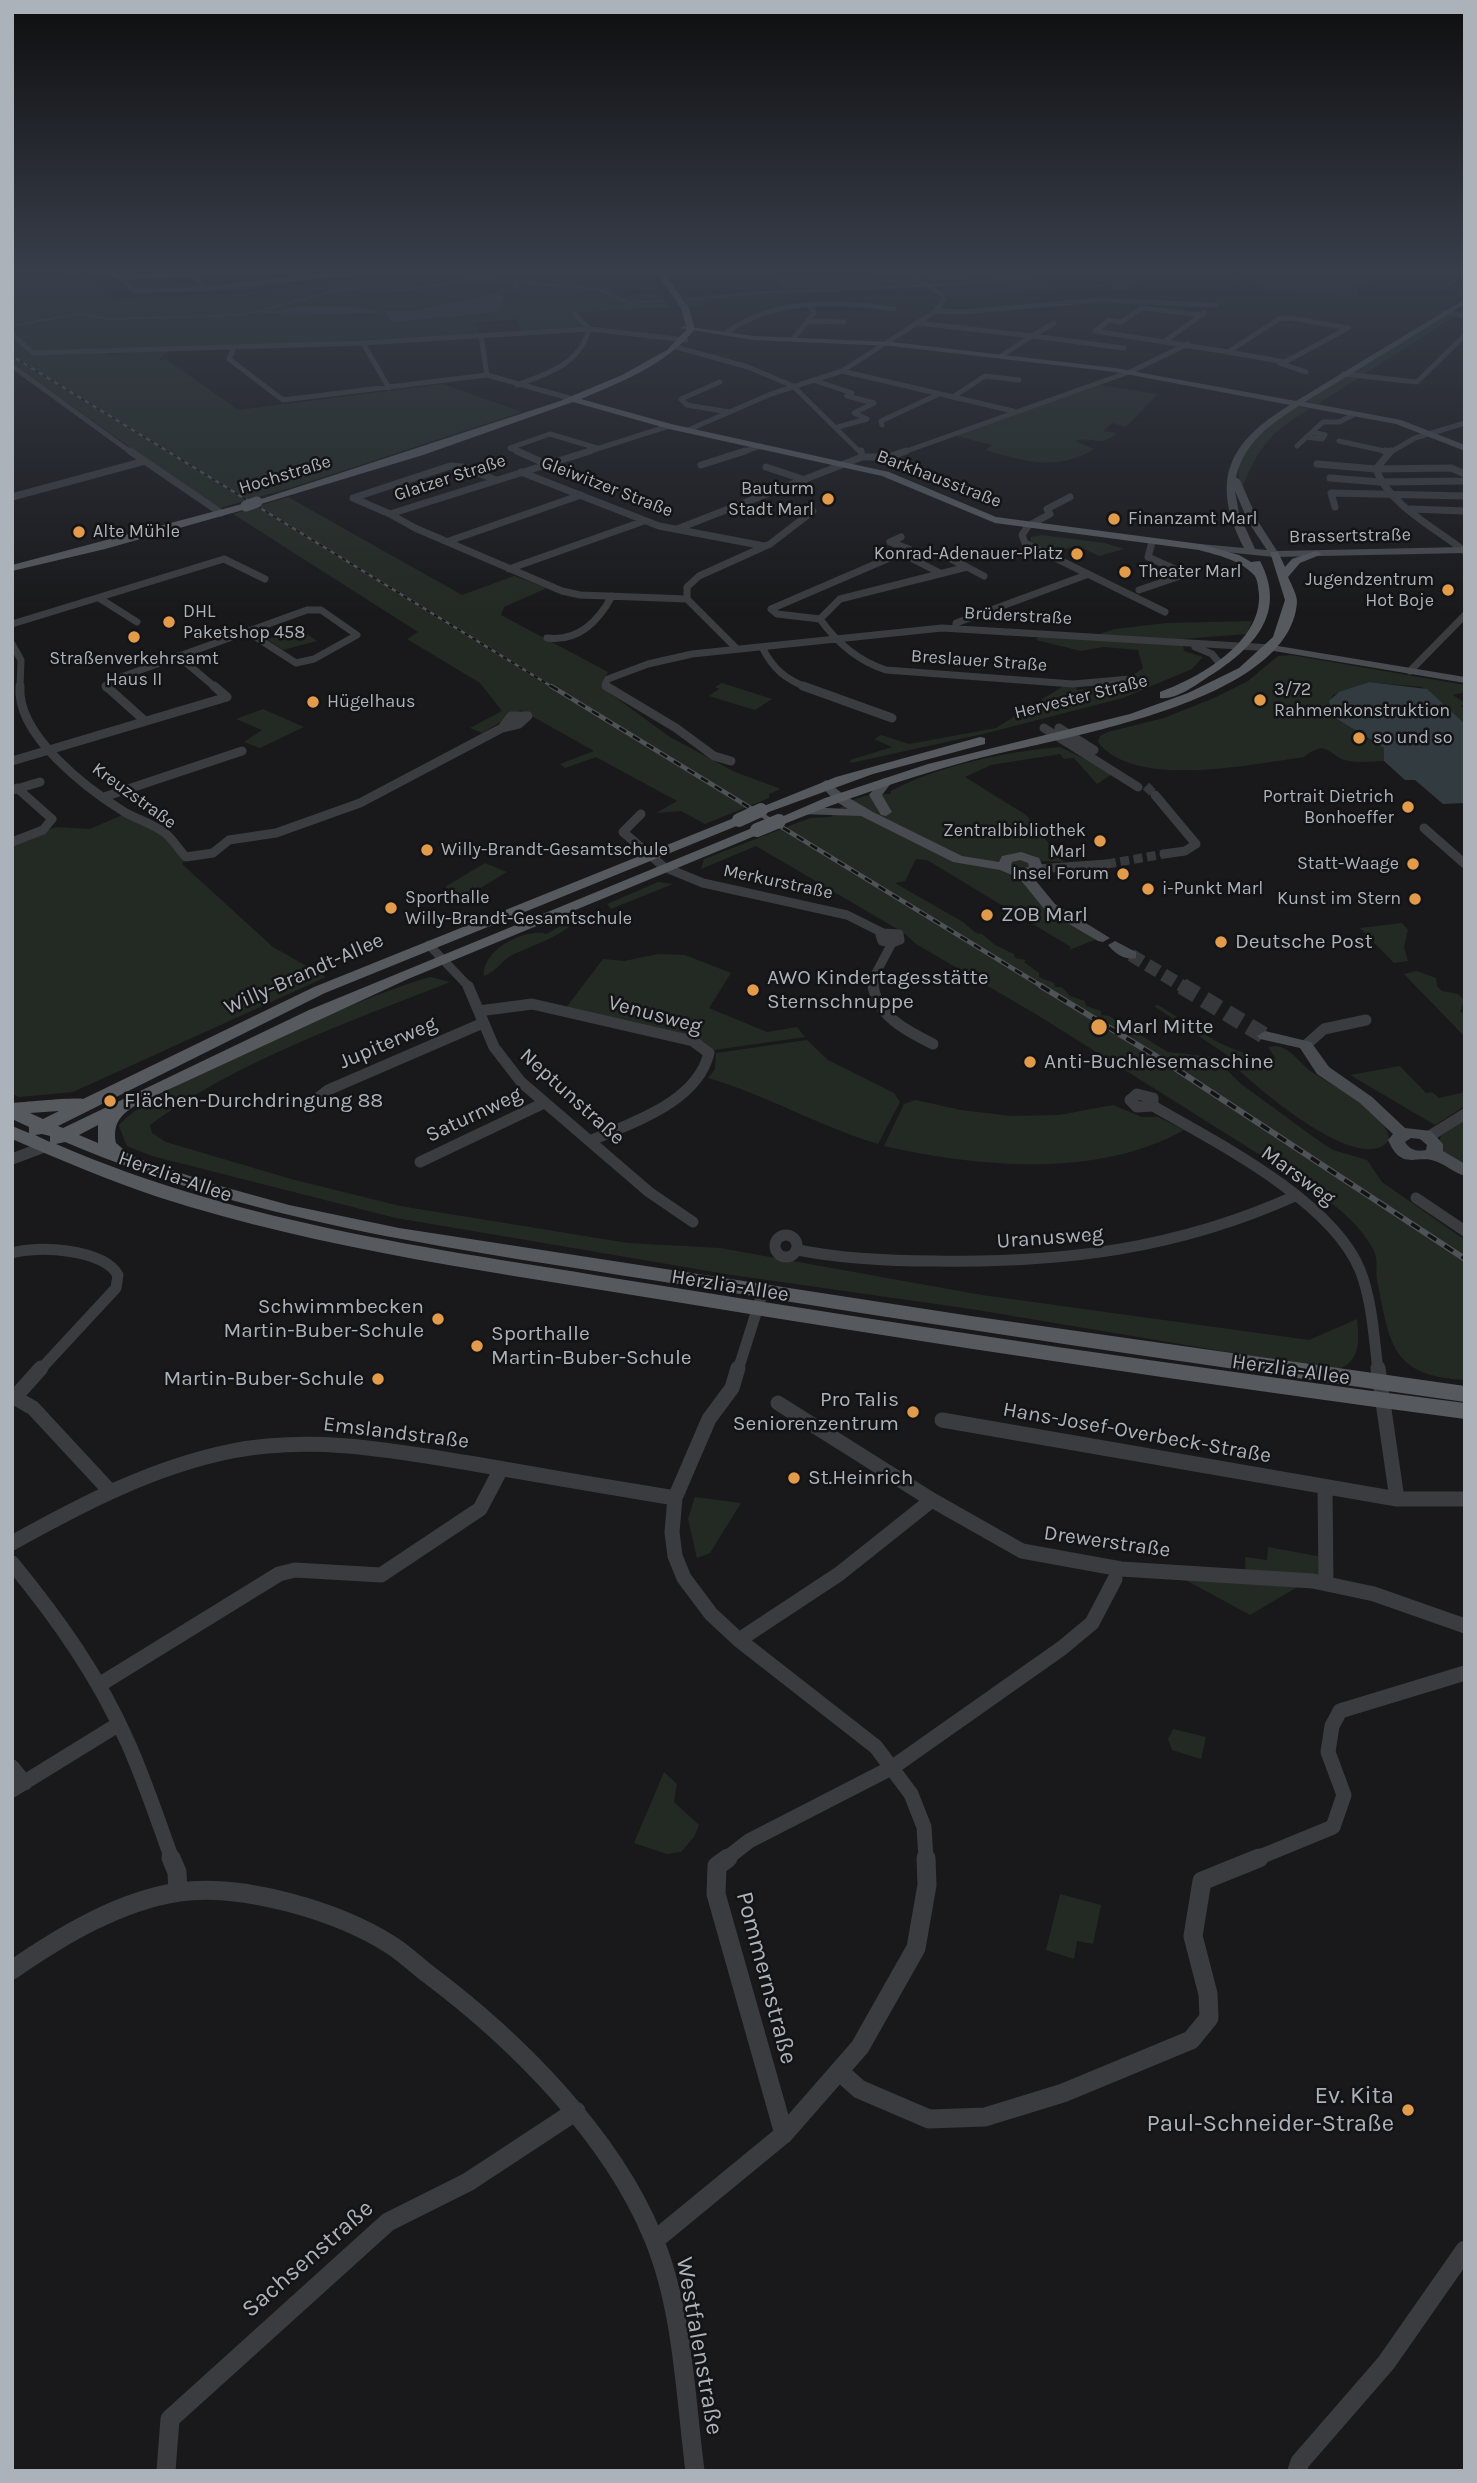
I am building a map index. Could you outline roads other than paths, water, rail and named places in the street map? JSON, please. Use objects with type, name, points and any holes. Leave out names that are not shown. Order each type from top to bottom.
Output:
[{"type":"main road","name":"Hochstraße","points":[[12,568],[222,513],[576,400],[611,384]]},
{"type":"main road","name":"Barkhausstraße","points":[[576,400],[669,426],[898,478],[973,514],[1028,526]]},
{"type":"main road","name":"Brassertstraße","points":[[1028,526],[1200,547]]},
{"type":"main road","points":[[1200,547],[1234,557],[1261,574]]},
{"type":"main road","name":"Hervester Straße","points":[[838,798],[1172,693],[1220,664],[1255,633],[1265,607],[1261,574],[1252,553]]},
{"type":"main road","name":"Hervester Straße","points":[[739,820],[826,784],[918,755],[1149,712],[1205,692],[1237,675],[1272,648],[1290,616],[1291,593],[1286,574],[1274,554]]},
{"type":"main road","points":[[1286,574],[1296,561],[1316,554]]},
{"type":"main road","name":"Willy-Brandt-Allee","points":[[62,1136],[281,1026],[838,798]]},
{"type":"main road","name":"Willy-Brandt-Allee","points":[[43,1137],[160,1065],[266,1014],[739,820]]},
{"type":"main road","points":[[12,1110],[47,1108],[75,1102],[160,1065]]},
{"type":"main road","points":[[137,1096],[114,1113],[106,1123],[104,1131],[108,1146],[141,1167]]},
{"type":"main road","name":"Herzlia-Allee","points":[[12,1110],[43,1137],[222,1211],[333,1238],[1382,1392],[1465,1411]]},
{"type":"main road","name":"Herzlia-Allee","points":[[16,1138],[62,1136],[141,1167],[235,1198],[343,1223],[760,1300]]},
{"type":"main road","name":"Herzlia-Allee","points":[[1382,1392],[1465,1394]]},
{"type":"street","points":[[37,384],[192,496],[222,513]]},
{"type":"street","points":[[262,384],[283,400],[420,384]]},
{"type":"street","points":[[387,384],[389,388]]},
{"type":"street","points":[[513,384],[576,400]]},
{"type":"street","points":[[716,384],[681,399],[687,405],[729,412]]},
{"type":"street","points":[[788,384],[838,427],[861,450],[862,457]]},
{"type":"street","points":[[688,430],[800,384]]},
{"type":"street","points":[[825,384],[852,393],[847,396],[874,403],[854,413],[867,419],[838,427]]},
{"type":"street","points":[[896,384],[1013,411]]},
{"type":"street","points":[[953,397],[973,384]]},
{"type":"street","points":[[676,530],[862,457],[889,457],[1093,384]]},
{"type":"street","points":[[1195,384],[1355,414],[1426,432],[1465,448]]},
{"type":"street","name":"Hervester Straße","points":[[1252,553],[1230,508],[1233,472],[1242,448],[1252,436],[1327,384]]},
{"type":"street","points":[[882,425],[881,421],[939,394]]},
{"type":"street","points":[[1297,446],[1324,422],[1339,422],[1355,414]]},
{"type":"street","points":[[1376,469],[1390,452],[1426,432],[1465,423]]},
{"type":"street","name":"Glatzer Straße","points":[[390,514],[669,426]]},
{"type":"street","points":[[546,464],[510,448],[555,434],[597,448]]},
{"type":"street","points":[[1339,441],[1390,452]]},
{"type":"street","points":[[701,465],[761,446]]},
{"type":"street","points":[[12,497],[145,461]]},
{"type":"street","points":[[1317,464],[1376,469],[1451,468],[1465,474]]},
{"type":"street","points":[[390,514],[353,498],[450,466],[463,467],[496,480]]},
{"type":"street","points":[[766,467],[805,480]]},
{"type":"street","points":[[1376,469],[1380,482],[1393,495],[1464,550]]},
{"type":"street","name":"Gleiwitzer Straße","points":[[521,472],[644,521],[676,530],[764,546]]},
{"type":"street","name":"Hervester Straße","points":[[1233,472],[1254,523],[1274,554]]},
{"type":"street","points":[[1330,478],[1380,482],[1465,481]]},
{"type":"street","points":[[1335,507],[1331,493],[1465,496]]},
{"type":"street","points":[[449,541],[581,495]]},
{"type":"street","points":[[1070,497],[1047,509],[1050,514],[1028,526],[1022,534],[1025,543],[1165,612]]},
{"type":"street","points":[[1411,509],[1465,511]]},
{"type":"street","points":[[736,648],[687,599],[687,587],[694,579],[764,546],[813,511]]},
{"type":"street","name":"Glatzer Straße","points":[[390,514],[562,591],[687,599]]},
{"type":"street","points":[[509,569],[644,521]]},
{"type":"street","points":[[901,537],[890,541],[909,549],[771,610],[777,614],[820,619],[828,607],[840,600],[967,567]]},
{"type":"street","points":[[1216,549],[1228,547],[1244,538]]},
{"type":"street","points":[[1139,590],[1186,574],[1148,557],[1152,542]]},
{"type":"street","name":"Brassertstraße","points":[[1200,547],[1274,554],[1464,550]]},
{"type":"street","points":[[901,553],[940,573]]},
{"type":"street","points":[[12,624],[224,559],[265,579]]},
{"type":"street","points":[[951,559],[984,576]]},
{"type":"street","points":[[956,628],[956,623],[982,612],[1086,575]]},
{"type":"street","points":[[547,638],[556,641],[593,625],[612,596]]},
{"type":"street","points":[[99,598],[137,622]]},
{"type":"street","points":[[145,721],[105,687],[110,681],[178,656],[314,609],[321,610],[357,635],[314,659],[296,663],[248,632]]},
{"type":"street","points":[[1410,671],[1465,615]]},
{"type":"street","name":"Breslauer Straße","points":[[820,619],[834,639],[873,667],[886,670],[1003,679],[1018,677],[1064,684],[1131,679]]},
{"type":"street","name":"Brüderstraße","points":[[731,761],[703,749],[676,727],[605,684],[611,677],[666,659],[736,648],[956,628],[1272,648]]},
{"type":"street","points":[[1178,642],[1212,654],[1220,664]]},
{"type":"street","name":"Kreuzstraße","points":[[12,644],[19,650],[22,662],[18,701],[23,718],[51,749],[104,797],[165,833],[187,857],[197,858],[218,850],[229,839],[276,833],[360,803],[502,728]]},
{"type":"street","points":[[762,647],[771,666],[790,681],[892,718]]},
{"type":"street","points":[[1272,648],[1465,680]]},
{"type":"street","points":[[12,761],[227,697],[178,656]]},
{"type":"street","points":[[1056,731],[1146,791],[1195,839],[1192,848],[1162,852],[1181,847],[1186,840],[1146,791]]},
{"type":"street","points":[[104,797],[242,751]]},
{"type":"street","points":[[15,789],[40,782]]},
{"type":"street","points":[[886,782],[875,795],[887,812]]},
{"type":"street","points":[[826,784],[838,798],[868,815],[969,863],[1003,864]]},
{"type":"street","points":[[12,842],[43,830],[52,819],[15,789]]},
{"type":"street","points":[[838,798],[887,812],[966,854],[1003,864],[1014,874],[1033,869],[1105,862]]},
{"type":"street","points":[[806,811],[833,809],[868,815]]},
{"type":"street","points":[[641,814],[630,821],[623,832],[664,867]]},
{"type":"street","points":[[1424,828],[1465,864]]},
{"type":"street","name":"Merkurstraße","points":[[664,867],[703,883],[847,915],[883,933],[880,938],[882,941],[892,943],[876,973],[873,986],[876,999],[892,1020],[905,1031],[933,1044]]},
{"type":"street","points":[[1033,869],[1050,907],[1131,955]]},
{"type":"street","name":"Neptunstraße","points":[[429,945],[468,985],[483,1023],[507,1066],[544,1103],[649,1192],[693,1222]]},
{"type":"street","name":"Venusweg","points":[[479,1011],[532,1004],[693,1041],[709,1053],[699,1079],[679,1097],[590,1141]]},
{"type":"street","points":[[1366,1020],[1323,1029],[1309,1038],[1306,1045],[1310,1058],[1321,1069],[1367,1100],[1402,1134],[1396,1140],[1397,1145],[1406,1153],[1421,1157],[1465,1114]]},
{"type":"street","name":"Jupiterweg","points":[[311,1103],[328,1090],[483,1023]]},
{"type":"street","points":[[1265,1036],[1306,1045]]},
{"type":"street","name":"Saturnweg","points":[[420,1162],[544,1103]]},
{"type":"street","name":"Marsweg","points":[[1153,1106],[1224,1147],[1324,1217],[1347,1246],[1361,1272],[1382,1392]]},
{"type":"street","points":[[12,1159],[43,1137]]},
{"type":"street","points":[[1431,1145],[1465,1171]]},
{"type":"street","name":"Uranusweg","points":[[798,1250],[870,1259],[1049,1260],[1130,1251],[1188,1238],[1250,1219],[1295,1196]]},
{"type":"street","points":[[1416,1198],[1465,1231]]},
{"type":"street","points":[[12,1253],[30,1247],[53,1247],[117,1270],[119,1279],[116,1289],[13,1397],[33,1408],[109,1490]]},
{"type":"street","points":[[655,2240],[784,2134],[840,2072],[860,2047],[916,1948],[923,1920],[928,1853],[924,1827],[911,1794],[876,1747],[739,1640],[711,1614],[684,1578],[673,1544],[675,1498],[709,1419],[732,1388],[760,1300]]},
{"type":"street","points":[[1382,1392],[1397,1499]]},
{"type":"street","name":"Drewerstraße","points":[[778,1403],[932,1500],[1022,1550],[1069,1562],[1121,1569],[1326,1584],[1374,1594],[1465,1626]]},
{"type":"street","name":"Hans-Josef-Overbeck-Straße","points":[[942,1420],[1397,1499],[1465,1499]]},
{"type":"street","name":"Emslandstraße","points":[[12,1543],[109,1490],[192,1459],[239,1448],[283,1443],[342,1443],[675,1498]]},
{"type":"street","points":[[99,1685],[279,1574],[295,1570],[381,1575],[480,1509],[501,1469]]},
{"type":"street","points":[[1325,1488],[1326,1584]]},
{"type":"street","points":[[739,1640],[855,1565],[932,1500]]},
{"type":"street","points":[[12,1563],[53,1613],[99,1685],[120,1724],[177,1872],[178,1892]]},
{"type":"street","name":"Pommernstraße","points":[[784,2134],[716,1894],[717,1866],[749,1841],[893,1767],[1062,1648],[1092,1623],[1115,1579]]},
{"type":"street","points":[[840,2072],[859,2089],[929,2119],[985,2117],[1063,2093],[1191,2040],[1209,2018],[1208,1994],[1193,1936],[1202,1881],[1333,1827],[1344,1795],[1328,1752],[1332,1726],[1340,1712],[1465,1673]]},
{"type":"street","points":[[12,1767],[19,1786],[120,1724]]},
{"type":"street","name":"Westfalenstraße","points":[[12,1970],[65,1936],[126,1909],[178,1892],[211,1891],[282,1902],[393,1946],[510,2039],[576,2111],[621,2175],[655,2240],[678,2340],[695,2471]]},
{"type":"street","name":"Sachsenstraße","points":[[166,2471],[170,2419],[388,2221],[468,2182],[576,2111]]},
{"type":"street","points":[[1297,2471],[1300,2462],[1386,2363],[1465,2250]]},
{"type":"tunnel","points":[[1146,786],[1155,795]]},
{"type":"tunnel","points":[[1107,864],[1164,854]]},
{"type":"tunnel","points":[[1131,955],[1184,987]]},
{"type":"tunnel","points":[[1182,986],[1265,1036]]},
{"type":"railway","points":[[58,384],[554,688]]},
{"type":"railway","points":[[551,686],[1043,987]]},
{"type":"railway","points":[[1041,986],[1167,1063],[1465,1259]]},
{"type":"place","name":"Bauturm Stadt Marl","points":[[828,499]]},
{"type":"place","name":"Finanzamt Marl","points":[[1114,519]]},
{"type":"place","name":"Alte Mühle","points":[[79,532]]},
{"type":"place","name":"Konrad-Adenauer-Platz","points":[[1077,554]]},
{"type":"place","name":"Theater Marl","points":[[1125,572]]},
{"type":"place","name":"Jugendzentrum Hot Boje","points":[[1448,590]]},
{"type":"place","name":"DHL Paketshop 458","points":[[169,622]]},
{"type":"place","name":"Straßenverkehrsamt Haus II","points":[[134,637]]},
{"type":"place","name":"3/72 Rahmenkonstruktion","points":[[1260,700]]},
{"type":"place","name":"Hügelhaus","points":[[313,702]]},
{"type":"place","name":"so und so","points":[[1359,738]]},
{"type":"place","name":"Portrait Dietrich Bonhoeffer","points":[[1408,807]]},
{"type":"place","name":"Zentralbibliothek Marl","points":[[1100,841]]},
{"type":"place","name":"Willy-Brandt-Gesamtschule","points":[[427,850]]},
{"type":"place","name":"Statt-Waage","points":[[1413,864]]},
{"type":"place","name":"Insel Forum","points":[[1123,874]]},
{"type":"place","name":"i-Punkt Marl","points":[[1148,889]]},
{"type":"place","name":"Kunst im Stern","points":[[1415,899]]},
{"type":"place","name":"Sporthalle Willy-Brandt-Gesamtschule","points":[[391,908]]},
{"type":"place","name":"ZOB Marl","points":[[987,915]]},
{"type":"place","name":"Deutsche Post","points":[[1221,942]]},
{"type":"place","name":"AWO Kindertagesstätte Sternschnuppe","points":[[753,990]]},
{"type":"place","name":"Marl Mitte","points":[[1099,1027]]},
{"type":"place","name":"Anti-Buchlesemaschine","points":[[1030,1062]]},
{"type":"place","name":"Flächen-Durchdringung 88","points":[[110,1101]]},
{"type":"place","name":"Schwimmbecken Martin-Buber-Schule","points":[[438,1319]]},
{"type":"place","name":"Sporthalle Martin-Buber-Schule","points":[[477,1346]]},
{"type":"place","name":"Martin-Buber-Schule","points":[[378,1379]]},
{"type":"place","name":"Pro Talis Seniorenzentrum","points":[[913,1412]]},
{"type":"place","name":"St.Heinrich","points":[[794,1478]]},
{"type":"place","name":"Ev. Kita Paul-Schneider-Straße","points":[[1408,2110]]}]
